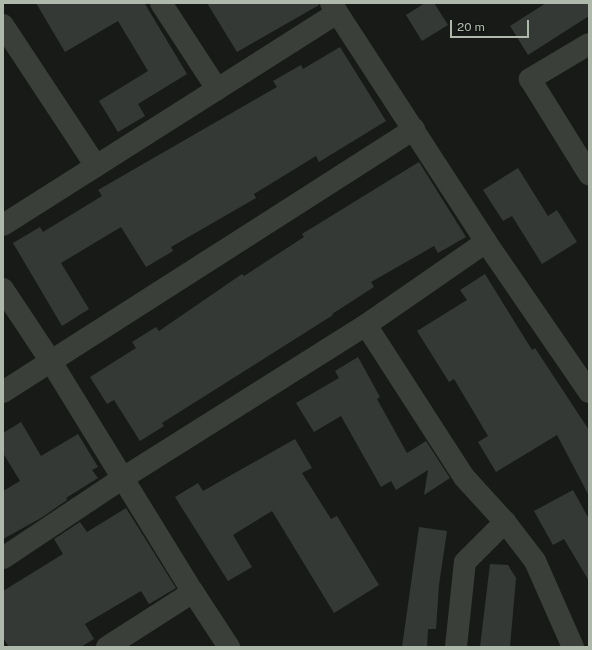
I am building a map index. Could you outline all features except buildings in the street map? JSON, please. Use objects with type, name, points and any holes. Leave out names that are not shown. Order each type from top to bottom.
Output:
[{"type":"street","points":[[161,3],[217,89]]},
{"type":"street","points":[[3,225],[217,89],[334,8],[486,242],[589,392]]},
{"type":"street","points":[[3,25],[96,166]]},
{"type":"street","points":[[589,44],[530,80],[589,174]]},
{"type":"street","points":[[3,392],[50,360],[414,129]]},
{"type":"street","points":[[3,558],[123,478],[366,325],[486,242]]},
{"type":"street","points":[[3,289],[50,360],[193,592],[229,647]]},
{"type":"street","points":[[366,325],[464,477],[504,522],[535,561],[573,647]]},
{"type":"street","points":[[456,647],[465,562],[504,522]]},
{"type":"street","points":[[107,647],[193,592]]}]
